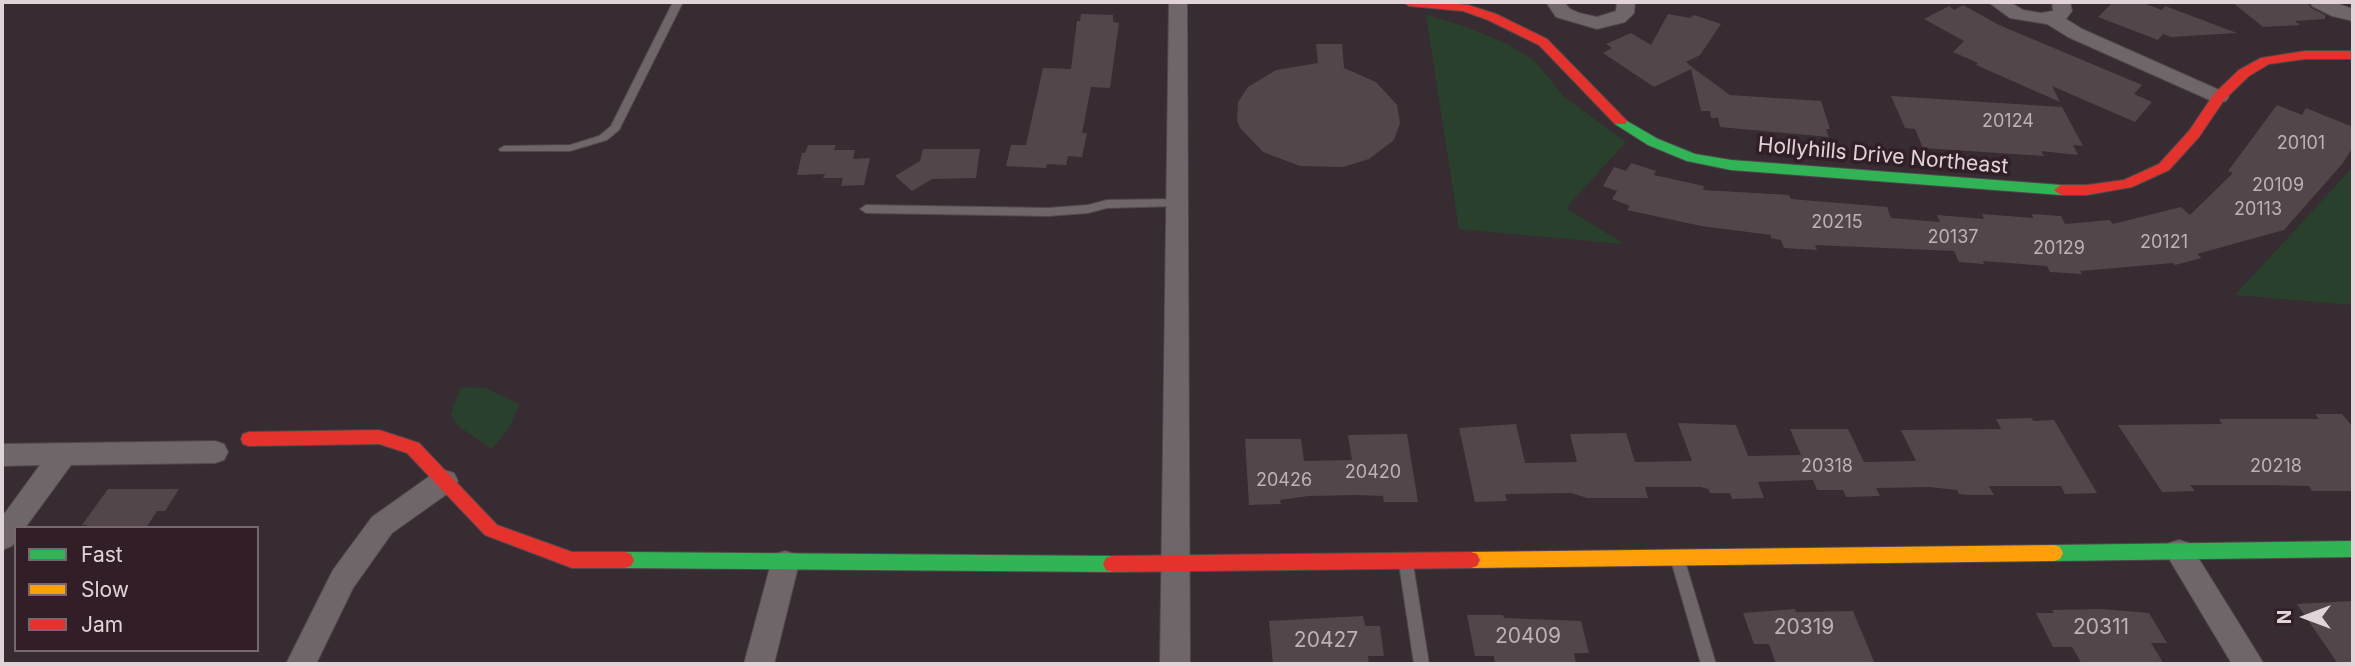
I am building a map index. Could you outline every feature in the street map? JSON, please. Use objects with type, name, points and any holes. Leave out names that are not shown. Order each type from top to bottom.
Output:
[{"type":"street","points":[[1175,664],[1178,2]]},
{"type":"street","name":"Hollyhills Drive Northeast","points":[[1409,2],[1464,8],[1492,17],[1543,42],[1615,118],[1653,142],[1692,158],[1759,167],[2030,189],[2087,190],[2127,184],[2164,167],[2193,134],[2219,97],[2244,73],[2266,61],[2305,55],[2353,55]]},
{"type":"street","points":[[1555,2],[1563,13],[1573,18],[1609,22],[1625,13],[1626,2]]},
{"type":"street","points":[[1997,2],[2017,14],[2056,10],[2075,33],[2219,97]]},
{"type":"street","points":[[2319,2],[2339,12],[2353,15]]},
{"type":"street","points":[[1543,42],[1573,18]]},
{"type":"street","points":[[249,439],[341,435],[379,437],[418,451],[491,530],[572,560],[1175,564],[2353,550]]},
{"type":"street","points":[[2,456],[215,452]]},
{"type":"street","points":[[2,538],[64,454]]},
{"type":"street","points":[[301,664],[343,579],[382,525],[444,481]]},
{"type":"street","points":[[2179,552],[2249,664]]},
{"type":"street","points":[[759,664],[785,563]]},
{"type":"lane","points":[[504,149],[570,148],[603,138],[615,128],[678,2]]},
{"type":"lane","points":[[866,209],[1048,212],[1088,209],[1107,204],[1177,203]]},
{"type":"lane","points":[[1677,557],[1709,663]]},
{"type":"lane","points":[[1405,560],[1422,664]]},
{"type":"green space","points":[[1426,15],[1467,27],[1507,44],[1534,60],[1564,97],[1626,142],[1566,208],[1624,244],[1459,229]]},
{"type":"green space","points":[[2353,167],[2353,305],[2235,295]]},
{"type":"green space","points":[[461,387],[485,388],[519,404],[509,428],[492,449],[457,425],[451,414]]},
{"type":"building","points":[[2113,2],[2140,2],[2162,10],[2165,6],[2237,33],[2171,37],[2163,34],[2158,40],[2098,17]]},
{"type":"building","points":[[2232,2],[2307,2],[2311,8],[2325,15],[2325,19],[2295,21],[2300,25],[2263,27]]},
{"type":"building","points":[[1963,5],[1999,25],[2142,85],[2134,94],[2152,102],[2135,122],[2052,86],[2060,102],[1976,65],[1978,63],[1953,52],[1964,41],[1924,19],[1949,6],[1954,10]]},
{"type":"building","points":[[1081,14],[1113,15],[1113,22],[1119,23],[1110,88],[1091,87],[1082,133],[1087,133],[1082,157],[1068,156],[1066,165],[1047,164],[1046,168],[1006,166],[1011,145],[1026,145],[1043,68],[1071,69],[1077,21],[1080,21]]},
{"type":"building","points":[[1668,14],[1690,18],[1694,15],[1721,24],[1700,55],[1686,62],[1693,68],[1730,95],[1821,101],[1830,129],[1826,129],[1829,137],[1720,127],[1718,118],[1711,118],[1710,111],[1701,111],[1691,69],[1654,87],[1603,53],[1612,48],[1606,44],[1631,33],[1651,45]]},
{"type":"building","points":[[1316,44],[1342,44],[1344,68],[1376,82],[1397,105],[1400,123],[1394,140],[1369,159],[1343,167],[1300,166],[1263,152],[1240,128],[1237,120],[1238,102],[1248,87],[1276,70],[1318,63]]},
{"type":"building","points":[[1891,96],[2062,107],[2083,146],[2073,145],[2078,155],[2041,151],[2044,156],[1923,148],[1915,129],[1905,128]]},
{"type":"building","points":[[2277,105],[2302,115],[2306,108],[2353,127],[2353,147],[2343,163],[2284,230],[2197,254],[2202,258],[2175,265],[2173,263],[2080,271],[2082,274],[2050,272],[2047,266],[1959,262],[1954,251],[1815,245],[1817,250],[1784,248],[1781,240],[1771,238],[1771,235],[1701,226],[1627,210],[1630,206],[1612,199],[1617,191],[1603,186],[1614,167],[1626,171],[1631,163],[1656,171],[1654,175],[1704,186],[1703,190],[1789,195],[1791,199],[1887,207],[1891,218],[1940,222],[1937,215],[1984,219],[1982,214],[2033,218],[2032,214],[2061,216],[2065,224],[2110,220],[2113,224],[2181,207],[2190,215],[2233,173],[2228,171]]},
{"type":"building","points":[[808,145],[836,145],[834,150],[855,150],[853,159],[870,158],[864,185],[841,186],[843,178],[823,178],[825,174],[797,175],[802,153],[805,153]]},
{"type":"building","points":[[923,149],[980,149],[976,178],[932,179],[912,191],[895,176],[920,161]]},
{"type":"building","points":[[2315,414],[2342,414],[2353,427],[2353,491],[2312,491],[2309,486],[2190,485],[2195,491],[2162,492],[2118,425],[2222,424],[2219,419],[2319,419]]},
{"type":"building","points":[[2032,418],[2033,421],[2054,420],[2097,493],[2065,494],[2061,486],[1989,486],[1994,495],[1959,494],[1957,490],[1929,487],[1876,488],[1880,496],[1846,497],[1843,490],[1817,490],[1813,480],[1758,482],[1764,498],[1732,499],[1730,493],[1710,493],[1708,489],[1701,487],[1645,487],[1648,498],[1587,498],[1571,493],[1505,494],[1507,501],[1475,502],[1459,428],[1516,424],[1525,463],[1577,462],[1570,434],[1626,433],[1635,462],[1692,461],[1678,423],[1736,425],[1748,456],[1801,455],[1790,429],[1848,429],[1864,462],[1916,461],[1901,430],[2001,429],[1996,419]]},
{"type":"building","points":[[1407,434],[1418,502],[1384,502],[1383,496],[1356,495],[1308,496],[1280,500],[1281,504],[1249,505],[1245,439],[1301,439],[1304,461],[1352,460],[1348,435]]},
{"type":"building","points":[[108,489],[179,489],[165,511],[157,511],[147,526],[82,525]]},
{"type":"building","points":[[2353,601],[2353,664],[2338,664],[2297,604]]},
{"type":"building","points":[[1795,609],[1796,612],[1853,611],[1875,664],[1776,664],[1769,644],[1754,644],[1743,613]]},
{"type":"building","points":[[2102,609],[2149,613],[2167,643],[2151,643],[2164,664],[2082,664],[2072,647],[2053,647],[2036,613]]},
{"type":"building","points":[[1467,615],[1581,621],[1589,653],[1574,653],[1576,664],[1495,664],[1494,656],[1475,656]]},
{"type":"building","points":[[1363,616],[1365,626],[1380,626],[1384,656],[1368,656],[1369,664],[1273,664],[1269,621]]},
{"type":"traffic: fast","points":[[1620,121],[1653,142],[1692,158],[1731,165],[2061,190]]},
{"type":"traffic: fast","points":[[2054,553],[2353,549]]},
{"type":"traffic: fast","points":[[625,560],[1112,564]]},
{"type":"traffic: slow","points":[[1471,560],[2054,553]]},
{"type":"traffic: jam","points":[[1409,2],[1464,8],[1492,17],[1543,42],[1620,121]]},
{"type":"traffic: jam","points":[[2061,190],[2087,190],[2127,184],[2164,167],[2194,134],[2219,97],[2244,73],[2266,61],[2305,55],[2353,55]]},
{"type":"traffic: jam","points":[[249,439],[379,437],[413,448],[491,530],[572,560],[625,560]]},
{"type":"traffic: jam","points":[[1112,564],[1471,560]]}]
